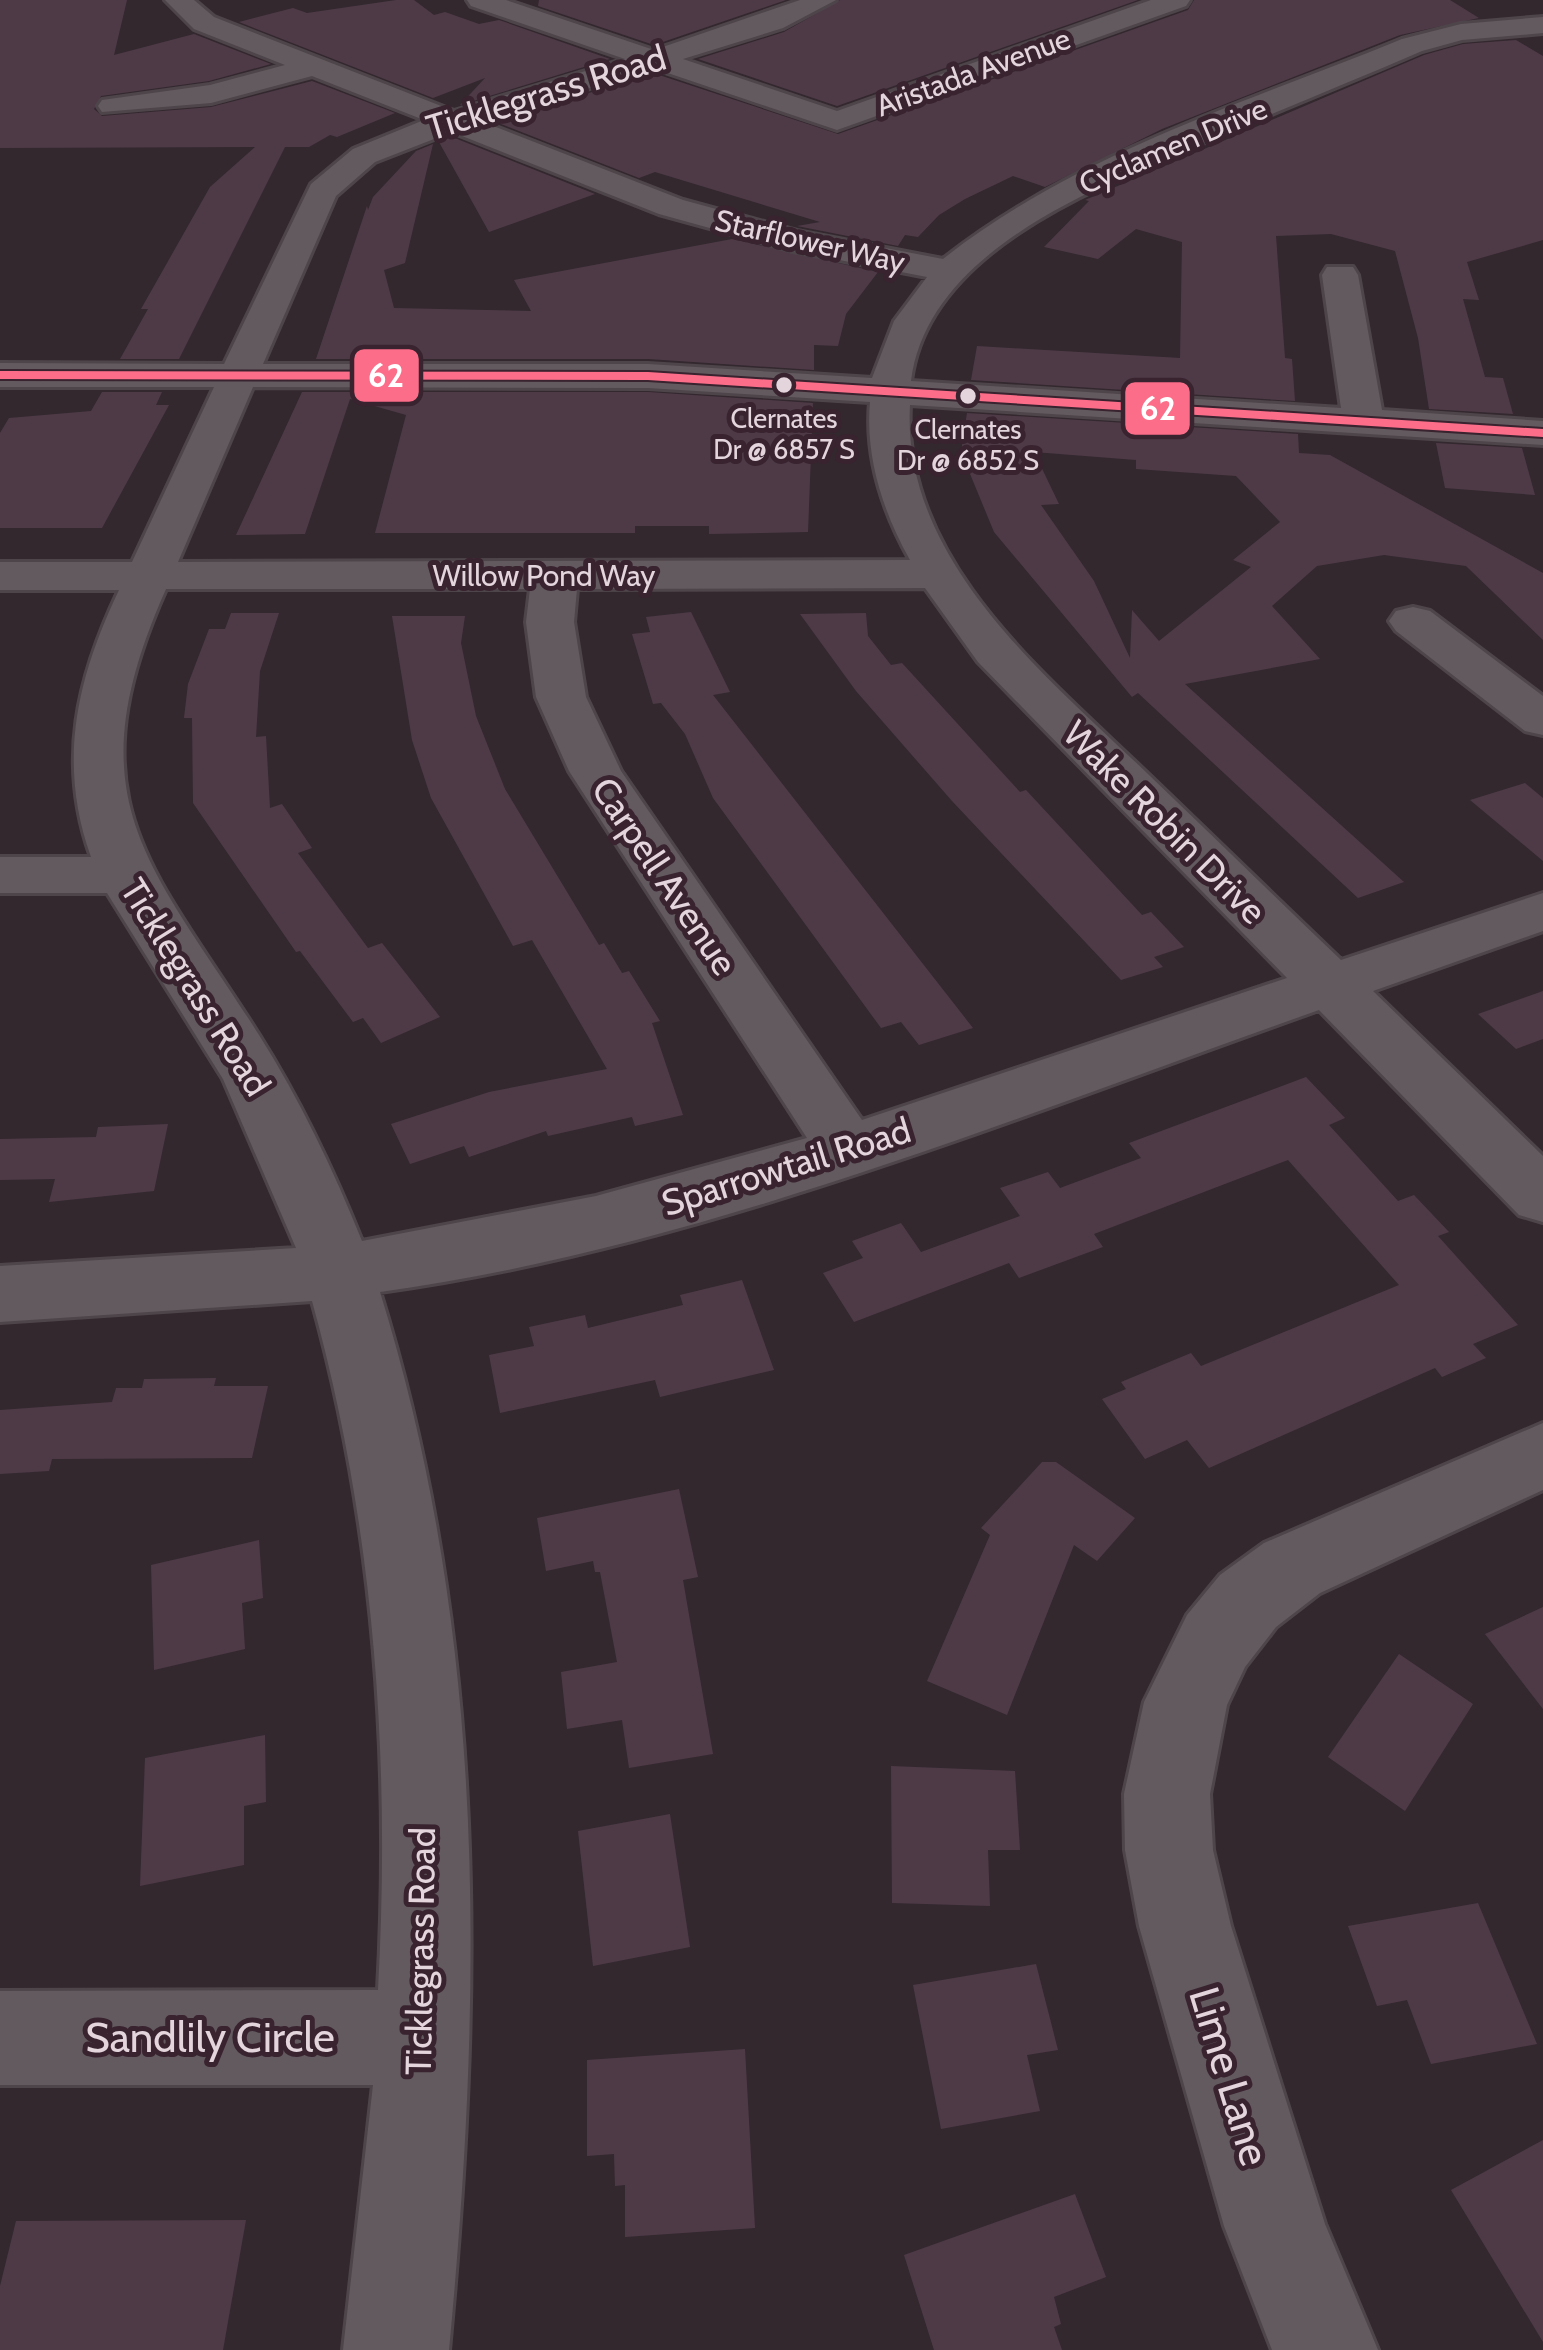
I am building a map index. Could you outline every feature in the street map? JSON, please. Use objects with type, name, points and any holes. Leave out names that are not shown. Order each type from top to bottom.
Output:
[{"type":"street","points":[[480,0],[654,59]]},
{"type":"street","name":"Ticklegrass Road","points":[[396,2350],[414,2169],[425,1877],[409,1598],[372,1383],[338,1270],[300,1168],[268,1102],[201,993],[153,930],[125,874],[102,803],[97,734],[107,679],[322,191],[362,157],[453,121],[788,16],[823,0]]},
{"type":"street","name":"Aristada Avenue","points":[[654,59],[837,121],[1177,0]]},
{"type":"street","name":"Starflower Way","points":[[178,11],[671,207],[793,241],[950,271]]},
{"type":"street","name":"Cyclamen Drive","points":[[890,389],[905,337],[950,271],[989,237],[1048,200],[1425,40],[1543,26]]},
{"type":"street","points":[[113,106],[211,94],[314,66]]},
{"type":"street","points":[[1226,122],[1266,134]]},
{"type":"street","name":"Starflower Way","points":[[629,224],[671,207]]},
{"type":"street","points":[[1340,275],[1363,421]]},
{"type":"street","points":[[0,375],[579,374],[890,389],[1543,433]]},
{"type":"street","name":"Wake Robin Drive","points":[[890,389],[889,448],[896,486],[937,574],[1008,666],[1543,1197]]},
{"type":"street","name":"Willow Pond Way","points":[[0,576],[937,574]]},
{"type":"street","name":"Carpell Avenue","points":[[555,575],[550,622],[561,697],[595,771],[849,1150]]},
{"type":"street","points":[[1413,621],[1543,720]]},
{"type":"street","points":[[0,875],[125,874]]},
{"type":"street","name":"Sparrowtail Road","points":[[0,1294],[338,1270],[443,1255],[592,1222],[849,1150],[1543,911]]},
{"type":"street","name":"Lime Lane","points":[[1325,2350],[1275,2226],[1185,1926],[1169,1850],[1167,1794],[1186,1702],[1216,1641],[1248,1601],[1292,1568],[1543,1455]]},
{"type":"street","name":"Sandlily Circle","points":[[0,2038],[421,2037]]},
{"type":"building","points":[[0,0],[127,0],[114,55],[194,34],[271,64],[209,81],[101,96],[94,109],[102,116],[211,107],[312,81],[395,113],[309,147],[285,147],[179,359],[120,359],[148,309],[141,309],[210,187],[255,147],[0,148]]},
{"type":"building","points":[[414,0],[434,15],[445,12],[479,24],[499,20],[610,59],[460,105],[485,78],[433,98],[239,22],[293,8],[307,13]]},
{"type":"building","points":[[539,0],[786,0],[654,45],[538,6]]},
{"type":"building","points":[[840,0],[1138,0],[837,106],[698,59],[784,32]]},
{"type":"building","points":[[1194,0],[1450,0],[1479,18],[1400,35],[1162,129],[1045,187],[1013,176],[939,215],[918,237],[905,235],[898,246],[797,226],[820,222],[655,172],[639,178],[496,122],[653,73],[838,134],[1188,10]]},
{"type":"building","points":[[1516,40],[1543,56],[1543,240],[1467,262],[1479,300],[1463,299],[1485,377],[1503,378],[1513,414],[1429,409],[1418,338],[1395,251],[1331,234],[1276,236],[1285,358],[1292,359],[1295,401],[971,380],[977,346],[1180,358],[1182,242],[1136,229],[1098,259],[1044,247],[1089,201],[1085,200],[1424,55],[1463,44]]},
{"type":"building","points":[[452,137],[595,194],[489,232],[439,142]]},
{"type":"building","points":[[433,144],[405,263],[384,270],[394,308],[531,311],[514,280],[732,239],[878,272],[846,314],[838,346],[814,345],[814,370],[648,359],[316,359],[367,206],[368,210],[373,197],[416,151]]},
{"type":"building","points":[[102,392],[162,392],[156,405],[169,405],[102,528],[0,528],[0,433],[9,418],[91,411]]},
{"type":"building","points":[[302,392],[648,392],[813,403],[808,532],[709,534],[709,526],[635,526],[635,533],[375,533],[406,415],[350,399],[305,534],[236,535]]},
{"type":"building","points":[[967,413],[1298,434],[1299,453],[1330,455],[1543,573],[1543,640],[1466,566],[1384,555],[1317,566],[1272,606],[1320,659],[1185,684],[1404,882],[1358,898],[1138,693],[1132,697],[994,532],[961,452]],"holes":[[[1034,452],[1136,460],[1136,469],[1236,476],[1280,522],[1233,560],[1251,567],[1159,641],[1132,610],[1130,658],[1094,581],[1041,505],[1059,504]]]},
{"type":"building","points":[[1436,443],[1522,448],[1535,495],[1445,488]]},
{"type":"building","points":[[691,612],[730,692],[713,695],[973,1028],[919,1045],[901,1022],[881,1028],[713,798],[685,734],[661,703],[653,704],[632,634],[650,632],[646,617]]},
{"type":"building","points":[[231,613],[279,613],[260,671],[256,737],[266,736],[270,808],[282,804],[312,848],[298,853],[368,948],[382,943],[440,1017],[381,1043],[363,1018],[353,1022],[300,951],[296,952],[193,803],[192,718],[184,718],[188,684],[209,629],[225,629]]},
{"type":"building","points":[[866,613],[868,636],[891,665],[902,663],[1142,915],[1151,912],[1184,947],[1154,957],[1163,967],[1121,980],[952,801],[856,691],[800,614]]},
{"type":"building","points":[[392,616],[465,616],[461,643],[476,716],[505,789],[599,945],[604,943],[622,973],[629,971],[660,1021],[652,1023],[683,1115],[635,1126],[632,1117],[548,1136],[546,1131],[469,1157],[464,1146],[410,1164],[391,1124],[489,1092],[607,1069],[532,940],[513,946],[431,798],[412,740]]},
{"type":"building","points":[[1525,783],[1543,798],[1543,861],[1470,800]]},
{"type":"building","points":[[1543,991],[1543,1039],[1516,1049],[1478,1014]]},
{"type":"building","points":[[1306,1077],[1345,1118],[1329,1125],[1398,1201],[1414,1195],[1449,1232],[1438,1236],[1518,1325],[1473,1344],[1486,1358],[1442,1377],[1435,1368],[1209,1468],[1187,1440],[1145,1459],[1102,1399],[1126,1389],[1121,1382],[1191,1353],[1201,1366],[1399,1285],[1288,1160],[1094,1234],[1103,1247],[1019,1278],[1009,1263],[854,1322],[823,1273],[863,1258],[852,1241],[901,1223],[921,1252],[1020,1216],[1000,1188],[1048,1172],[1060,1188],[1141,1158],[1129,1143]]},
{"type":"building","points":[[168,1124],[154,1191],[49,1202],[55,1179],[0,1180],[0,1139],[96,1137],[98,1127]]},
{"type":"building","points":[[742,1280],[774,1370],[660,1397],[655,1380],[500,1413],[489,1355],[534,1346],[529,1327],[585,1315],[588,1328],[683,1305],[680,1295]]},
{"type":"building","points":[[216,1378],[214,1386],[268,1386],[252,1458],[52,1459],[49,1471],[0,1474],[0,1410],[112,1402],[116,1388],[142,1388],[144,1379]]},
{"type":"building","points":[[1042,1462],[1056,1462],[1135,1518],[1097,1561],[1074,1545],[1007,1715],[927,1681],[990,1535],[981,1528]]},
{"type":"building","points":[[679,1489],[698,1577],[683,1580],[713,1754],[629,1768],[622,1720],[567,1729],[561,1672],[617,1662],[600,1572],[595,1572],[593,1561],[546,1571],[537,1518]]},
{"type":"building","points":[[259,1540],[263,1598],[242,1603],[245,1649],[154,1670],[151,1565]]},
{"type":"building","points":[[1543,1607],[1543,1709],[1485,1634]]},
{"type":"building","points":[[1399,1654],[1473,1704],[1405,1811],[1328,1757]]},
{"type":"building","points":[[265,1735],[266,1802],[244,1806],[244,1865],[140,1886],[145,1758]]},
{"type":"building","points":[[891,1766],[1015,1771],[1020,1850],[988,1850],[990,1906],[892,1903]]},
{"type":"building","points":[[670,1814],[690,1947],[593,1966],[578,1831]]},
{"type":"building","points":[[1478,1903],[1537,2044],[1431,2064],[1407,2000],[1377,2006],[1348,1926]]},
{"type":"building","points":[[1036,1964],[1058,2050],[1027,2055],[1040,2111],[941,2129],[913,1985]]},
{"type":"building","points":[[745,2049],[755,2228],[625,2237],[625,2185],[615,2186],[614,2154],[587,2156],[587,2060]]},
{"type":"building","points":[[1543,2140],[1543,2342],[1451,2190]]},
{"type":"building","points":[[1075,2194],[1106,2277],[1054,2297],[1061,2324],[1054,2327],[1062,2350],[934,2350],[904,2255]]},
{"type":"building","points":[[246,2220],[223,2350],[0,2350],[0,2286],[16,2221]]},
{"type":"transit line","name":"62","points":[[0,375],[648,376],[1543,433]]},
{"type":"place","name":"Clernates Dr @ 6857 S","points":[[784,385]]},
{"type":"place","name":"Clernates Dr @ 6852 S","points":[[968,396]]}]
